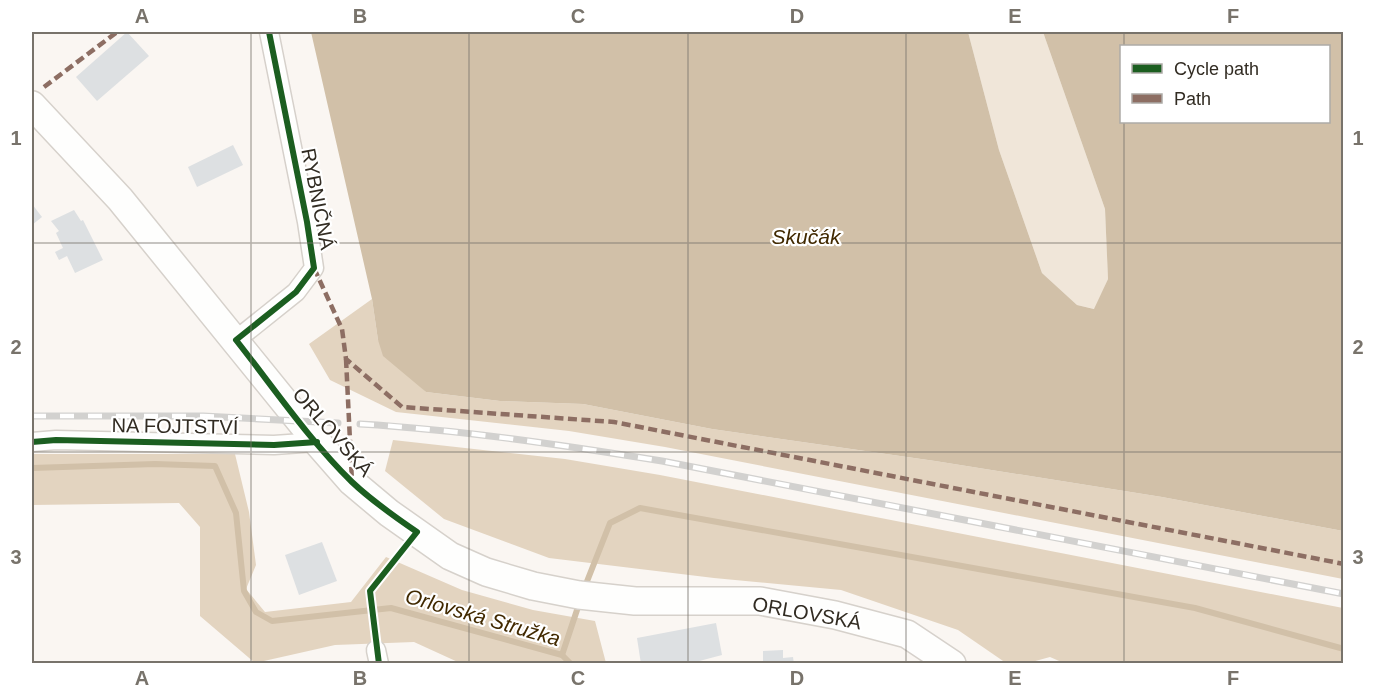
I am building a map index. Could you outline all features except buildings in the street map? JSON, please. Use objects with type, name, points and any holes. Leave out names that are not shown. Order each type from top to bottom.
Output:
[{"type":"main road","name":"ORLOVSKÁ","points":[[32,105],[120,199],[352,482],[389,513],[450,556],[486,572],[533,586],[579,595],[635,601],[760,602],[835,615],[907,634],[952,663]]},
{"type":"street","name":"RYBNIČNÁ","points":[[236,340],[296,292],[314,268],[270,32]]},
{"type":"street","name":"NA FOJTSTVÍ","points":[[32,442],[56,440],[274,445],[317,442]]},
{"type":"shaded area","points":[[968,32],[1043,32],[1105,209],[1108,279],[1095,309],[1077,305],[1042,273],[999,150]]},
{"type":"shaded area","points":[[372,299],[378,340],[426,392],[500,401],[583,404],[712,429],[1162,497],[1343,531],[1343,579],[665,447],[569,431],[396,412],[330,380],[309,344]]},
{"type":"shaded area","points":[[393,440],[565,459],[660,475],[1343,608],[1343,663],[1066,664],[1050,657],[1028,663],[1006,663],[958,630],[841,590],[714,578],[549,558],[444,519],[385,471]]},
{"type":"shaded area","points":[[32,454],[235,454],[249,512],[256,565],[246,589],[265,612],[351,602],[386,557],[462,590],[533,610],[595,621],[606,663],[460,663],[414,642],[335,645],[255,663],[200,616],[200,527],[179,503],[32,505]]},
{"type":"water","name":"Skučák","points":[[311,32],[968,32],[999,150],[1042,273],[1077,305],[1094,309],[1108,279],[1105,209],[1043,32],[1343,32],[1343,531],[1162,497],[712,429],[583,404],[500,401],[426,392],[383,356],[378,340],[372,299]]},
{"type":"waterway","name":"Orlovská Stružka","points":[[32,468],[155,464],[215,466],[236,513],[244,591],[256,612],[272,621],[391,608],[562,655],[571,664]]},
{"type":"waterway","points":[[584,589],[610,523],[640,508],[1195,608],[1344,649]]},
{"type":"waterway","points":[[562,655],[580,601]]},
{"type":"railway","points":[[32,416],[203,416],[338,423]]},
{"type":"railway","points":[[360,424],[474,434],[662,461],[1344,594]]},
{"type":"marked path","points":[[44,87],[117,32]]},
{"type":"marked path","points":[[314,268],[342,329],[346,359],[402,407],[614,422],[1344,564]]},
{"type":"marked path","points":[[346,359],[352,482]]},
{"type":"cycle path","points":[[269,32],[314,268],[296,292],[236,340],[336,466],[368,496],[417,532],[370,591],[379,664]]},
{"type":"cycle path","points":[[32,442],[56,440],[274,445],[317,442]]}]
